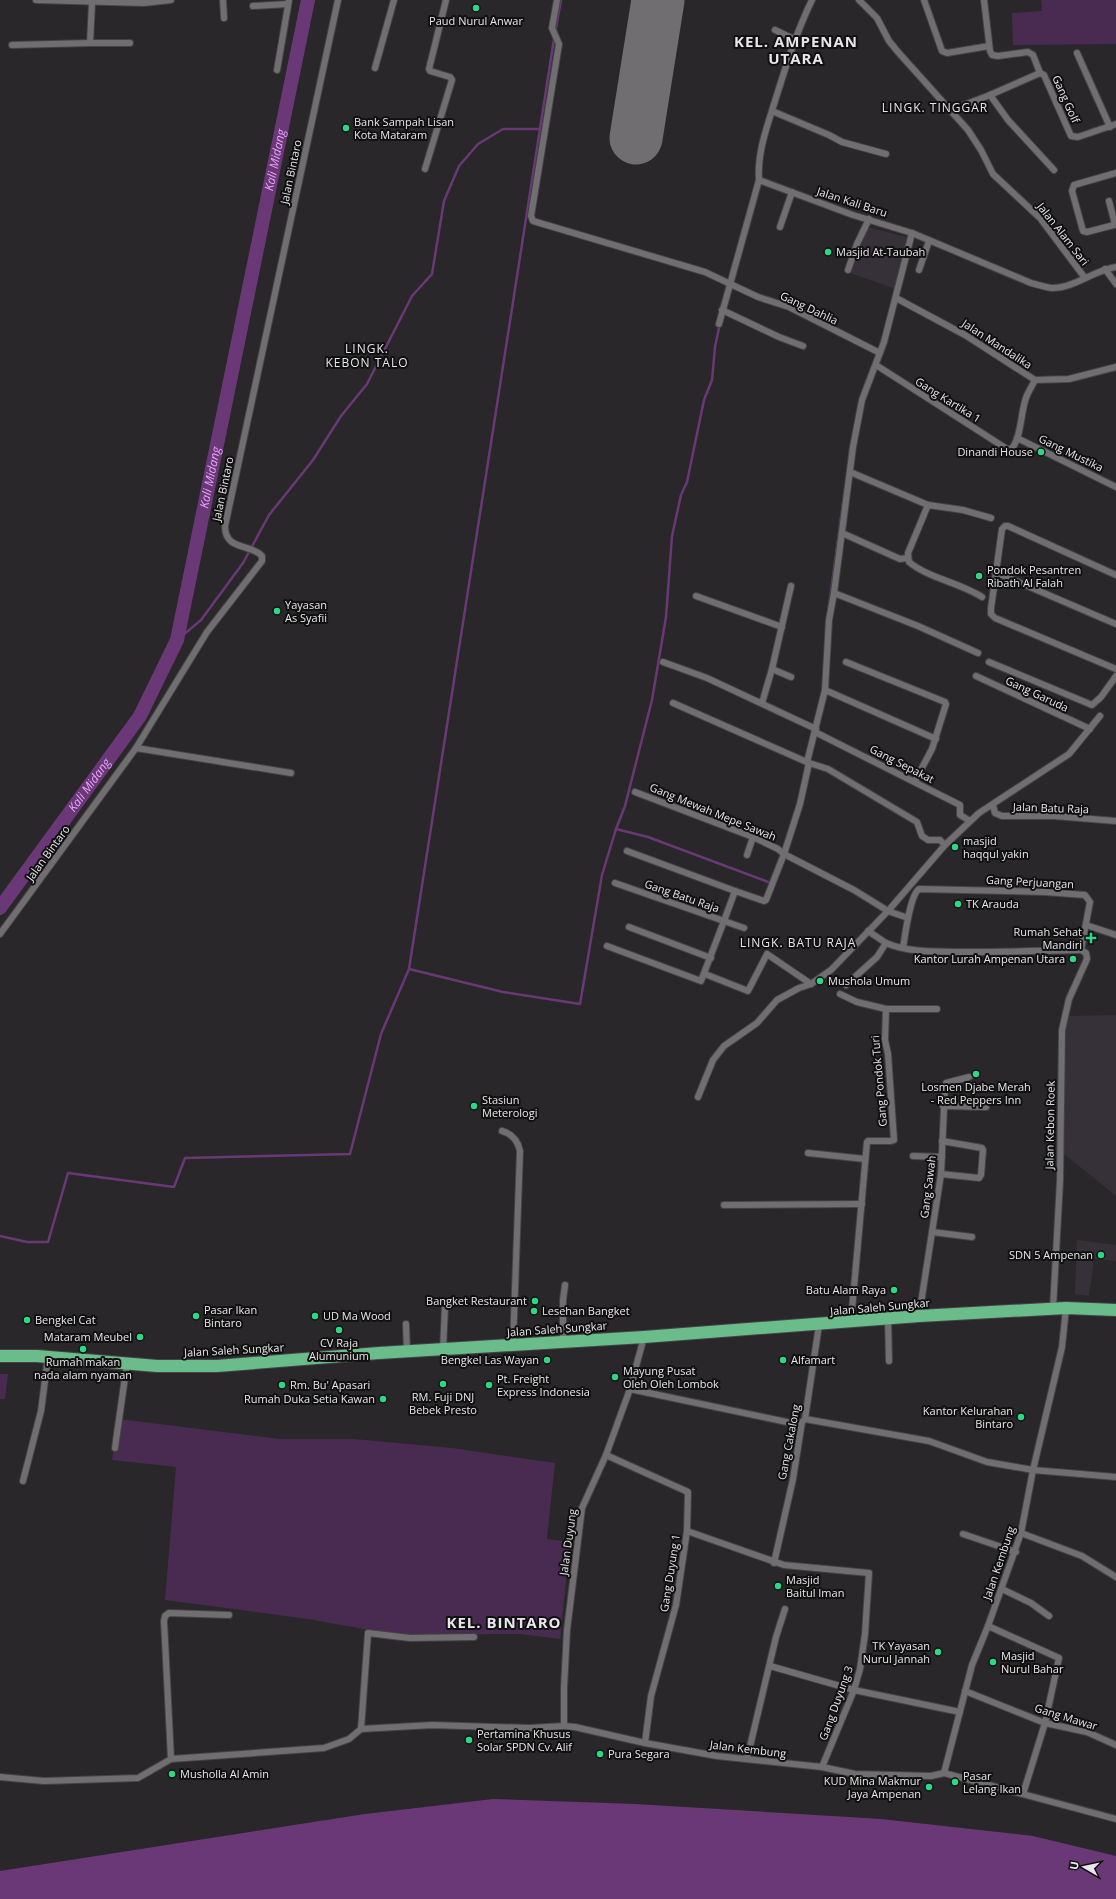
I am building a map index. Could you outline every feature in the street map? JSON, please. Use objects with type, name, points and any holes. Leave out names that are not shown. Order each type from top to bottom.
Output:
[{"type":"highway","name":"Jalan Saleh Sungkar","points":[[0,1356],[48,1357],[157,1366],[217,1366],[820,1325],[919,1316],[1053,1308],[1116,1310]]},
{"type":"street","points":[[38,0],[92,3],[144,3],[171,0]]},
{"type":"street","points":[[223,0],[224,18]]},
{"type":"street","name":"Jalan Bintaro","points":[[0,934],[136,748],[207,632],[261,564],[262,556],[255,551],[243,547],[228,539],[225,530],[226,521],[338,0]]},
{"type":"street","points":[[375,68],[394,0]]},
{"type":"street","points":[[424,169],[452,80],[450,77],[430,71],[429,69],[446,0]]},
{"type":"street","name":"Gang Dahlia","points":[[557,0],[552,28],[559,44],[531,218],[533,221],[705,272],[758,297],[785,305],[880,354]]},
{"type":"street","points":[[719,324],[759,180],[758,168],[761,149],[794,39],[812,0]]},
{"type":"street","name":"Jalan Alam Sari","points":[[859,0],[877,18],[889,41],[898,52],[952,110],[968,130],[981,150],[992,174],[1040,218],[1085,278]]},
{"type":"street","points":[[924,0],[942,51],[947,53],[989,46]]},
{"type":"street","points":[[984,0],[990,50],[995,56],[1028,52],[1033,55],[1040,73]]},
{"type":"street","points":[[253,6],[288,2],[277,70]]},
{"type":"street","points":[[90,43],[92,3]]},
{"type":"street","points":[[775,30],[794,39]]},
{"type":"street","points":[[12,45],[130,43]]},
{"type":"street","points":[[1078,52],[1113,125]]},
{"type":"street","name":"Gang Golf","points":[[952,110],[1040,73],[1044,75],[1071,136],[1078,137],[1113,125]]},
{"type":"street","points":[[990,95],[1008,120],[1054,170]]},
{"type":"street","points":[[772,111],[829,135],[848,145],[886,154]]},
{"type":"street","points":[[1109,201],[1115,226],[1088,232],[1083,231],[1072,188],[1074,185],[1116,173]]},
{"type":"street","name":"Jalan Kali Baru","points":[[759,180],[912,233],[1046,287],[1056,288],[1069,285],[1105,269],[1116,267]]},
{"type":"street","points":[[780,227],[792,192]]},
{"type":"street","points":[[848,270],[857,244],[869,219]]},
{"type":"street","points":[[627,851],[764,901],[766,900],[781,852],[800,804],[825,690],[829,620],[862,400],[880,354],[912,233]]},
{"type":"street","points":[[919,270],[930,241]]},
{"type":"street","points":[[1105,269],[1116,284]]},
{"type":"street","name":"Jalan Mandalika","points":[[896,298],[965,335],[1035,380],[1069,379],[1116,367]]},
{"type":"street","points":[[722,310],[779,337],[803,346]]},
{"type":"street","name":"Gang Kartika 1","points":[[876,365],[1010,449],[1013,447],[1017,438]]},
{"type":"street","points":[[1017,438],[1026,397],[1035,380]]},
{"type":"street","name":"Gang Mustika","points":[[1017,438],[1116,486]]},
{"type":"street","points":[[850,472],[928,505],[950,508],[991,518]]},
{"type":"street","points":[[928,505],[908,553],[908,558],[912,565],[952,584],[972,591],[982,597]]},
{"type":"street","points":[[1116,575],[1008,526],[1005,526],[1002,529],[991,608],[991,614],[995,618],[1116,669]]},
{"type":"street","points":[[842,533],[900,559],[908,558]]},
{"type":"street","points":[[995,572],[1116,624]]},
{"type":"street","points":[[762,703],[772,669],[792,586]]},
{"type":"street","points":[[834,593],[918,626],[978,653]]},
{"type":"street","points":[[696,596],[782,628]]},
{"type":"street","name":"Gang Sepakat","points":[[664,662],[706,678],[762,703],[915,781],[960,805],[960,815],[970,821]]},
{"type":"street","points":[[846,662],[945,702],[946,707],[936,739],[915,781]]},
{"type":"street","points":[[989,662],[1092,706],[1102,697],[1116,676]]},
{"type":"street","points":[[772,669],[791,677]]},
{"type":"street","name":"Gang Garuda","points":[[976,676],[1090,729]]},
{"type":"street","points":[[825,690],[936,739]]},
{"type":"street","points":[[673,703],[808,762],[828,769],[917,822],[922,836],[928,840],[940,840],[945,845]]},
{"type":"street","points":[[698,1097],[713,1060],[724,1046],[757,1023],[777,1000],[799,988],[811,984],[831,970],[888,911],[945,845],[970,821],[1069,754],[1100,716]]},
{"type":"street","points":[[136,748],[291,772]]},
{"type":"street","name":"Gang Mewah Mepe Sawah","points":[[635,792],[753,837],[854,890],[888,911],[908,918]]},
{"type":"street","name":"Jalan Batu Raja","points":[[993,805],[995,813],[1002,816],[1054,816],[1116,822]]},
{"type":"street","points":[[747,855],[753,837]]},
{"type":"street","name":"Gang Batu Raja","points":[[615,883],[724,921],[735,890]]},
{"type":"street","name":"Gang Perjuangan","points":[[903,948],[908,918],[916,890],[919,889],[1045,892],[1085,895],[1089,898],[1090,902],[1081,950]]},
{"type":"street","points":[[607,946],[698,981],[703,978],[724,921],[744,928]]},
{"type":"street","points":[[1086,925],[1116,935]]},
{"type":"street","points":[[630,927],[711,958]]},
{"type":"street","points":[[868,931],[886,943],[903,948],[994,952],[1081,950]]},
{"type":"street","points":[[846,985],[877,957],[886,943]]},
{"type":"street","name":"Jalan Kebon Roek","points":[[1053,1308],[1060,1181],[1062,1037],[1069,999],[1087,958],[1086,953],[1081,950]]},
{"type":"street","points":[[704,974],[748,991],[767,954],[811,984]]},
{"type":"street","points":[[840,994],[857,1002],[886,1008],[937,1009]]},
{"type":"street","name":"Gang Pondok Turi","points":[[851,1322],[865,1159],[868,1141],[894,1140],[888,1054],[885,1040],[886,1008]]},
{"type":"street","name":"Gang Sawah","points":[[919,1316],[941,1174],[943,1106],[946,1083],[969,1077]]},
{"type":"street","points":[[943,1106],[986,1107]]},
{"type":"street","points":[[502,1131],[514,1137],[520,1152],[513,1345]]},
{"type":"street","points":[[941,1174],[979,1178],[981,1175],[983,1150],[982,1148],[942,1141]]},
{"type":"street","points":[[808,1152],[865,1159]]},
{"type":"street","points":[[913,1156],[942,1157]]},
{"type":"street","points":[[724,1205],[862,1204]]},
{"type":"street","points":[[932,1232],[972,1237]]},
{"type":"street","points":[[563,1342],[563,1300],[565,1286]]},
{"type":"street","points":[[443,1350],[445,1306]]},
{"type":"street","name":"Jalan Kembung","points":[[944,1773],[972,1665],[1016,1552],[1021,1533],[1062,1347],[1066,1308]]},
{"type":"street","points":[[888,1318],[889,1361]]},
{"type":"street","points":[[406,1324],[407,1352]]},
{"type":"street","name":"Gang Cakalong","points":[[774,1563],[792,1479],[820,1325]]},
{"type":"street","name":"Jalan Duyung","points":[[564,1726],[566,1645],[582,1508],[606,1455],[630,1389],[644,1337]]},
{"type":"street","points":[[24,1481],[41,1411],[48,1357]]},
{"type":"street","points":[[115,1448],[127,1363]]},
{"type":"street","points":[[630,1389],[803,1422],[930,1441],[987,1462],[1034,1470],[1116,1477]]},
{"type":"street","name":"Gang Duyung 1","points":[[606,1455],[688,1492],[687,1531],[676,1605],[653,1684],[645,1744]]},
{"type":"street","points":[[687,1531],[774,1563]]},
{"type":"street","points":[[1021,1533],[1082,1556],[1116,1577]]},
{"type":"street","points":[[963,1534],[1016,1552]]},
{"type":"street","name":"Gang Duyung 3","points":[[774,1563],[797,1568],[869,1573],[864,1654],[854,1690],[822,1767]]},
{"type":"street","points":[[1002,1589],[1031,1603],[1050,1616]]},
{"type":"street","points":[[747,1759],[786,1609]]},
{"type":"street","points":[[171,1759],[164,1621],[165,1616],[169,1613],[229,1615]]},
{"type":"street","points":[[988,1626],[1059,1658],[1045,1723],[1023,1794]]},
{"type":"street","points":[[361,1729],[368,1633],[410,1638],[474,1637]]},
{"type":"street","points":[[770,1666],[854,1690],[960,1712]]},
{"type":"street","name":"Gang Mawar","points":[[965,1691],[1045,1723],[1087,1732],[1116,1745]]},
{"type":"street","points":[[0,1777],[44,1781],[138,1778],[171,1759],[324,1748],[349,1739],[361,1729],[432,1725],[530,1728],[564,1726]]},
{"type":"street","name":"Jalan Kembung","points":[[564,1726],[575,1727],[645,1744],[747,1759],[822,1767],[855,1774],[938,1776],[944,1773],[1116,1819]]},
{"type":"shaded area","points":[[1041,0],[1116,0],[1116,44],[1013,45],[1012,13],[1042,11]]},
{"type":"shaded area","points":[[867,227],[910,238],[896,289],[850,273]]},
{"type":"shaded area","points":[[1116,1015],[1116,1196],[1063,1153],[1066,1016]]},
{"type":"shaded area","points":[[1077,1240],[1116,1245],[1116,1261],[1094,1259],[1089,1296],[1075,1294]]},
{"type":"shaded area","points":[[0,1374],[8,1374],[5,1399],[0,1399]]},
{"type":"shaded area","points":[[119,1419],[280,1439],[354,1439],[452,1448],[555,1463],[547,1539],[570,1542],[560,1639],[520,1634],[397,1635],[308,1619],[165,1600],[176,1467],[112,1460]]},
{"type":"shaded area","points":[[493,1799],[635,1804],[881,1819],[1033,1836],[1116,1856],[1116,1899],[0,1899],[0,1871],[365,1814]]},
{"type":"waterway","name":"Kali Midang","points":[[0,908],[140,716],[177,640],[308,0]]},
{"type":"waterway","points":[[556,28],[561,0]]},
{"type":"waterway","points":[[0,1236],[27,1242],[48,1242],[68,1173],[174,1187],[185,1158],[350,1154],[381,1034],[409,969],[554,39]]},
{"type":"waterway","points":[[177,640],[201,620],[243,563],[269,515],[313,460],[341,416],[367,384],[412,296],[432,274],[444,201],[459,166],[478,144],[503,129],[540,129]]},
{"type":"waterway","points":[[616,829],[625,806],[652,700],[666,617],[672,536],[681,495],[687,482],[704,400],[712,380],[715,347],[719,328]]},
{"type":"waterway","points":[[828,613],[845,488]]},
{"type":"waterway","points":[[409,969],[503,992],[580,1004],[602,875],[616,829],[648,837],[771,883]]},
{"type":"runway","points":[[636,138],[658,0]]},
{"type":"place","name":"Paud Nurul Anwar","points":[[476,8]]},
{"type":"place","name":"Bank Sampah Lisan Kota Mataram","points":[[346,128]]},
{"type":"place","name":"Masjid At-Taubah","points":[[828,252]]},
{"type":"place","name":"Dinandi House","points":[[1041,452]]},
{"type":"place","name":"Pondok Pesantren Ribath Al Falah","points":[[979,576]]},
{"type":"place","name":"Yayasan As Syafii","points":[[277,611]]},
{"type":"place","name":"masjid haqqul yakin","points":[[955,847]]},
{"type":"place","name":"TK Arauda","points":[[958,904]]},
{"type":"place","name":"Rumah Sehat Mandiri","points":[[1091,938]]},
{"type":"place","name":"Kantor Lurah Ampenan Utara","points":[[1073,959]]},
{"type":"place","name":"Mushola Umum","points":[[820,981]]},
{"type":"place","name":"Losmen Djabe Merah - Red Peppers Inn","points":[[976,1074]]},
{"type":"place","name":"Stasiun Meterologi","points":[[474,1106]]},
{"type":"place","name":"SDN 5 Ampenan","points":[[1101,1255]]},
{"type":"place","name":"Batu Alam Raya","points":[[894,1290]]},
{"type":"place","name":"Bangket Restaurant","points":[[535,1301]]},
{"type":"place","name":"Lesehan Bangket","points":[[534,1311]]},
{"type":"place","name":"Pasar Ikan Bintaro","points":[[196,1316]]},
{"type":"place","name":"UD Ma Wood","points":[[315,1316]]},
{"type":"place","name":"Bengkel Cat","points":[[27,1320]]},
{"type":"place","name":"CV Raja Alumunium","points":[[339,1330]]},
{"type":"place","name":"Mataram Meubel","points":[[140,1337]]},
{"type":"place","name":"Rumah makan nada alam nyaman","points":[[83,1349]]},
{"type":"place","name":"Bengkel Las Wayan","points":[[547,1360]]},
{"type":"place","name":"Alfamart","points":[[783,1360]]},
{"type":"place","name":"Mayung Pusat Oleh Oleh Lombok","points":[[615,1377]]},
{"type":"place","name":"RM. Fuji DNJ Bebek Presto","points":[[443,1384]]},
{"type":"place","name":"Rm. Bu' Apasari","points":[[282,1385]]},
{"type":"place","name":"Pt. Freight Express Indonesia","points":[[489,1385]]},
{"type":"place","name":"Rumah Duka Setia Kawan","points":[[383,1399]]},
{"type":"place","name":"Kantor Kelurahan Bintaro","points":[[1021,1417]]},
{"type":"place","name":"Masjid Baitul Iman","points":[[778,1586]]},
{"type":"place","name":"TK Yayasan Nurul Jannah","points":[[938,1652]]},
{"type":"place","name":"Masjid Nurul Bahar","points":[[993,1662]]},
{"type":"place","name":"Pertamina Khusus Solar SPDN Cv. Alif","points":[[469,1740]]},
{"type":"place","name":"Pura Segara","points":[[600,1754]]},
{"type":"place","name":"Musholla Al Amin","points":[[172,1774]]},
{"type":"place","name":"Pasar Lelang Ikan","points":[[955,1782]]},
{"type":"place","name":"KUD Mina Makmur Jaya Ampenan","points":[[929,1787]]},
{"type":"district","name":"KEL. AMPENAN UTARA","points":[[796,50]]},
{"type":"district","name":"LINGK. TINGGAR","points":[[935,108]]},
{"type":"district","name":"LINGK. KEBON TALO","points":[[367,356]]},
{"type":"district","name":"LINGK. BATU RAJA","points":[[798,943]]},
{"type":"district","name":"KEL. BINTARO","points":[[504,1623]]}]
